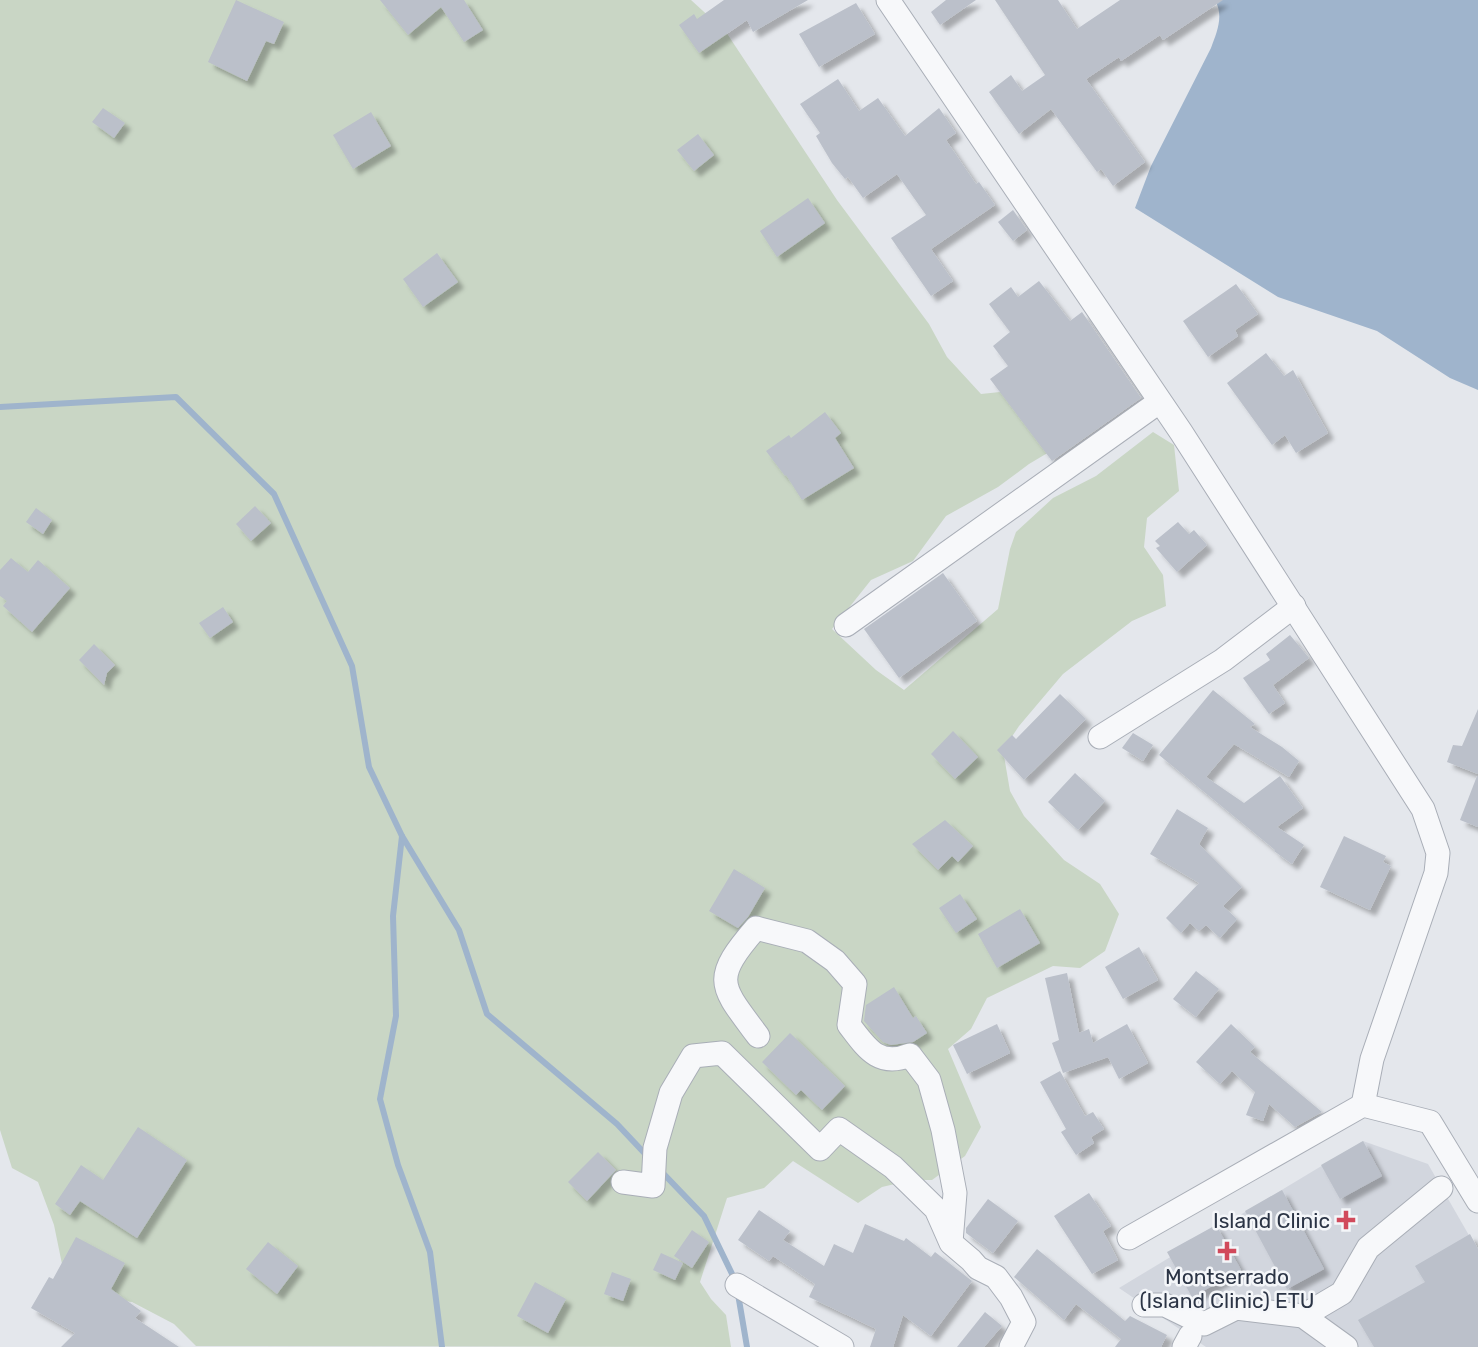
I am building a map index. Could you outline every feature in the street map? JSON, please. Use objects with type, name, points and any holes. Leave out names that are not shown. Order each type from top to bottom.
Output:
[{"type":"street","points":[[888,0],[1159,402],[1423,808],[1438,853],[1436,873],[1372,1059],[1363,1105]]},
{"type":"street","points":[[846,625],[1159,402]]},
{"type":"street","points":[[1100,737],[1223,660],[1294,606]]},
{"type":"street","points":[[758,1035],[729,997],[724,981],[733,954],[756,928],[807,942],[835,961],[855,984],[849,1026],[873,1055],[891,1060],[910,1055],[929,1080],[943,1130],[955,1193],[951,1243]]},
{"type":"street","points":[[623,1182],[653,1186],[655,1147],[671,1093],[693,1056],[722,1053],[820,1149],[839,1129],[893,1167],[936,1209],[951,1243],[978,1268],[996,1277],[1014,1301],[1024,1322],[1011,1347]]},
{"type":"street","points":[[1129,1238],[1363,1105],[1430,1122],[1478,1201]]},
{"type":"street","points":[[1303,1316],[1342,1293],[1368,1248],[1441,1188]]},
{"type":"street","points":[[737,1285],[842,1347]]},
{"type":"street","points":[[1144,1305],[1165,1305],[1204,1324],[1236,1308],[1303,1316],[1346,1347]]},
{"type":"shaded area","name":"Island Clinic","points":[[1363,1141],[1428,1164],[1478,1251],[1478,1347],[1206,1347],[1119,1288]]},
{"type":"green space","points":[[0,0],[691,0],[726,32],[837,200],[929,324],[947,357],[981,394],[1000,392],[1050,376],[1113,414],[1029,464],[998,487],[946,516],[913,561],[871,580],[832,629],[876,670],[904,690],[998,609],[1016,532],[1053,498],[1096,476],[1153,432],[1174,445],[1179,491],[1147,518],[1144,547],[1163,575],[1166,606],[1132,621],[1063,674],[1019,726],[1003,750],[1010,791],[1024,816],[1064,860],[1100,884],[1119,914],[1105,951],[1080,968],[1053,966],[987,998],[971,1029],[948,1049],[981,1127],[965,1156],[932,1180],[912,1180],[882,1187],[858,1203],[793,1161],[764,1188],[727,1198],[700,1282],[726,1315],[731,1347],[196,1346],[174,1324],[132,1302],[97,1297],[62,1264],[54,1225],[38,1182],[12,1168],[0,1130]]},
{"type":"water","points":[[1215,0],[1478,0],[1478,390],[1450,378],[1377,331],[1278,297],[1135,208],[1151,166],[1211,48],[1219,18]]},
{"type":"building","points":[[236,0],[284,22],[274,44],[266,41],[247,81],[208,62]]},
{"type":"building","points":[[380,0],[464,0],[483,30],[464,42],[441,7],[408,35]]},
{"type":"building","points":[[724,0],[808,0],[753,32],[747,20],[699,53],[679,25],[694,14],[697,19]]},
{"type":"building","points":[[946,0],[976,0],[940,25],[931,12]]},
{"type":"building","points":[[995,0],[1058,0],[1077,29],[1120,0],[1223,0],[1163,40],[1160,35],[1121,61],[1119,57],[1086,79],[1145,162],[1113,186],[1101,169],[1097,172],[1051,109],[1019,134],[989,92],[1011,75],[1022,91],[1045,75]]},
{"type":"building","points":[[856,3],[875,34],[819,67],[799,34]]},
{"type":"building","points":[[838,79],[859,111],[878,98],[905,136],[939,108],[956,133],[946,140],[976,184],[979,182],[995,205],[931,249],[953,281],[931,296],[891,238],[926,215],[897,174],[863,198],[848,177],[845,179],[832,163],[816,136],[820,133],[800,104]]},
{"type":"building","points":[[103,108],[125,123],[114,138],[92,122]]},
{"type":"building","points":[[371,112],[391,146],[353,169],[333,135]]},
{"type":"building","points":[[698,134],[714,155],[694,171],[677,150]]},
{"type":"building","points":[[808,198],[825,223],[777,257],[760,231]]},
{"type":"building","points":[[1013,210],[1027,230],[1013,241],[998,222]]},
{"type":"building","points":[[437,253],[458,282],[423,307],[403,279]]},
{"type":"building","points":[[1039,281],[1070,321],[1082,312],[1141,398],[1052,461],[990,379],[1008,366],[993,346],[1010,332],[989,304],[1011,287],[1018,297]]},
{"type":"building","points":[[1236,284],[1258,314],[1235,330],[1238,336],[1208,357],[1183,321]]},
{"type":"building","points":[[1266,353],[1284,376],[1293,370],[1328,433],[1296,453],[1285,435],[1272,445],[1227,383]]},
{"type":"building","points":[[825,412],[841,433],[835,438],[854,468],[802,500],[766,451],[789,435],[791,438]]},
{"type":"building","points":[[255,506],[271,523],[251,541],[236,524]]},
{"type":"building","points":[[36,508],[52,520],[43,534],[26,522]]},
{"type":"building","points":[[1178,522],[1189,534],[1194,530],[1207,545],[1177,572],[1156,548],[1160,546],[1155,541]]},
{"type":"building","points":[[11,558],[28,572],[38,560],[70,588],[32,632],[3,606],[7,601],[0,596],[0,570]]},
{"type":"building","points":[[943,573],[977,621],[899,678],[864,629]]},
{"type":"building","points":[[223,607],[233,622],[210,638],[199,623]]},
{"type":"building","points":[[1290,635],[1309,658],[1273,685],[1285,703],[1269,714],[1243,678],[1270,660],[1266,654]]},
{"type":"building","points":[[94,644],[115,665],[107,673],[104,685],[79,660]]},
{"type":"building","points":[[1213,690],[1255,724],[1250,727],[1299,761],[1289,777],[1234,744],[1206,777],[1244,803],[1280,776],[1303,808],[1277,827],[1304,845],[1292,864],[1159,755]]},
{"type":"building","points":[[1060,694],[1086,719],[1024,780],[997,750],[1012,735],[1016,739]]},
{"type":"building","points":[[1478,709],[1478,774],[1447,762],[1453,745],[1462,746]]},
{"type":"building","points":[[953,731],[978,757],[955,779],[931,754]]},
{"type":"building","points":[[1133,733],[1153,745],[1143,761],[1122,748]]},
{"type":"building","points":[[1075,773],[1105,801],[1078,830],[1048,802]]},
{"type":"building","points":[[1478,776],[1478,827],[1460,820]]},
{"type":"building","points":[[1177,809],[1208,828],[1199,844],[1242,887],[1223,906],[1237,919],[1220,938],[1206,925],[1199,931],[1190,923],[1181,933],[1166,918],[1199,883],[1150,854]]},
{"type":"building","points":[[945,820],[973,846],[958,862],[952,856],[938,870],[912,844]]},
{"type":"building","points":[[1344,836],[1386,856],[1383,862],[1391,866],[1370,910],[1320,887]]},
{"type":"building","points":[[734,869],[765,888],[748,917],[738,928],[709,911]]},
{"type":"building","points":[[960,894],[977,919],[956,933],[939,908]]},
{"type":"building","points":[[1020,909],[1040,943],[997,968],[978,934]]},
{"type":"building","points":[[1139,947],[1158,980],[1123,999],[1105,967]]},
{"type":"building","points":[[1196,971],[1219,989],[1196,1017],[1173,999]]},
{"type":"building","points":[[1067,973],[1079,1033],[1089,1029],[1093,1043],[1127,1024],[1148,1063],[1119,1079],[1108,1057],[1063,1073],[1052,1043],[1059,1040],[1045,978]]},
{"type":"building","points":[[894,987],[913,1018],[916,1016],[927,1033],[913,1042],[891,1045],[883,1042],[864,1021],[866,1005]]},
{"type":"building","points":[[997,1024],[1010,1053],[967,1074],[953,1045]]},
{"type":"building","points":[[1231,1024],[1255,1047],[1250,1052],[1322,1112],[1295,1127],[1269,1104],[1263,1121],[1246,1115],[1255,1092],[1232,1071],[1220,1084],[1196,1062]]},
{"type":"building","points":[[790,1033],[845,1086],[822,1110],[801,1090],[796,1095],[762,1062]]},
{"type":"building","points":[[1060,1071],[1085,1116],[1093,1112],[1104,1129],[1091,1137],[1094,1143],[1076,1155],[1061,1132],[1066,1129],[1040,1082]]},
{"type":"building","points":[[138,1127],[187,1160],[137,1238],[80,1201],[70,1215],[55,1204],[81,1165],[103,1180]]},
{"type":"building","points":[[1363,1141],[1382,1176],[1340,1199],[1321,1165]]},
{"type":"building","points":[[598,1152],[616,1170],[587,1201],[568,1182]]},
{"type":"building","points":[[1282,1190],[1324,1269],[1287,1289],[1245,1211]]},
{"type":"building","points":[[1089,1193],[1111,1226],[1103,1231],[1118,1260],[1092,1274],[1054,1216]]},
{"type":"building","points":[[988,1199],[1018,1221],[993,1253],[966,1233],[966,1228]]},
{"type":"building","points":[[759,1210],[790,1231],[783,1240],[824,1266],[834,1244],[853,1253],[865,1224],[904,1241],[906,1238],[931,1257],[935,1252],[972,1281],[931,1336],[903,1315],[893,1347],[870,1347],[876,1329],[809,1297],[815,1284],[773,1256],[769,1261],[738,1240]]},
{"type":"building","points":[[1216,1225],[1241,1270],[1192,1297],[1167,1252]]},
{"type":"building","points":[[692,1230],[709,1242],[692,1268],[674,1256]]},
{"type":"building","points":[[1470,1234],[1478,1249],[1478,1347],[1374,1347],[1358,1320],[1425,1282],[1415,1266]]},
{"type":"building","points":[[76,1237],[125,1263],[111,1289],[141,1311],[135,1318],[179,1347],[61,1347],[75,1333],[31,1308],[49,1277],[53,1279]]},
{"type":"building","points":[[268,1242],[298,1266],[277,1294],[246,1269]]},
{"type":"building","points":[[1037,1249],[1125,1321],[1130,1316],[1167,1335],[1161,1347],[1115,1347],[1121,1339],[1076,1304],[1064,1320],[1014,1277]]},
{"type":"building","points":[[661,1253],[683,1263],[675,1280],[653,1270]]},
{"type":"building","points":[[612,1272],[631,1279],[623,1301],[604,1294]]},
{"type":"building","points":[[535,1282],[566,1299],[548,1333],[517,1316]]},
{"type":"building","points":[[985,1312],[1002,1326],[984,1347],[957,1347]]},
{"type":"waterway","points":[[0,407],[176,397],[274,494],[352,666],[369,767],[402,836],[393,916],[396,1016],[380,1099],[398,1165],[430,1252],[442,1347]]},
{"type":"waterway","points":[[402,836],[459,930],[487,1014],[617,1124],[649,1158]]},
{"type":"waterway","points":[[659,1169],[704,1216],[735,1280]]},
{"type":"waterway","points":[[738,1294],[747,1347]]},
{"type":"place","name":"Island Clinic","points":[[1346,1220]]},
{"type":"place","name":"Montserrado (Island Clinic) ETU","points":[[1227,1251]]}]
